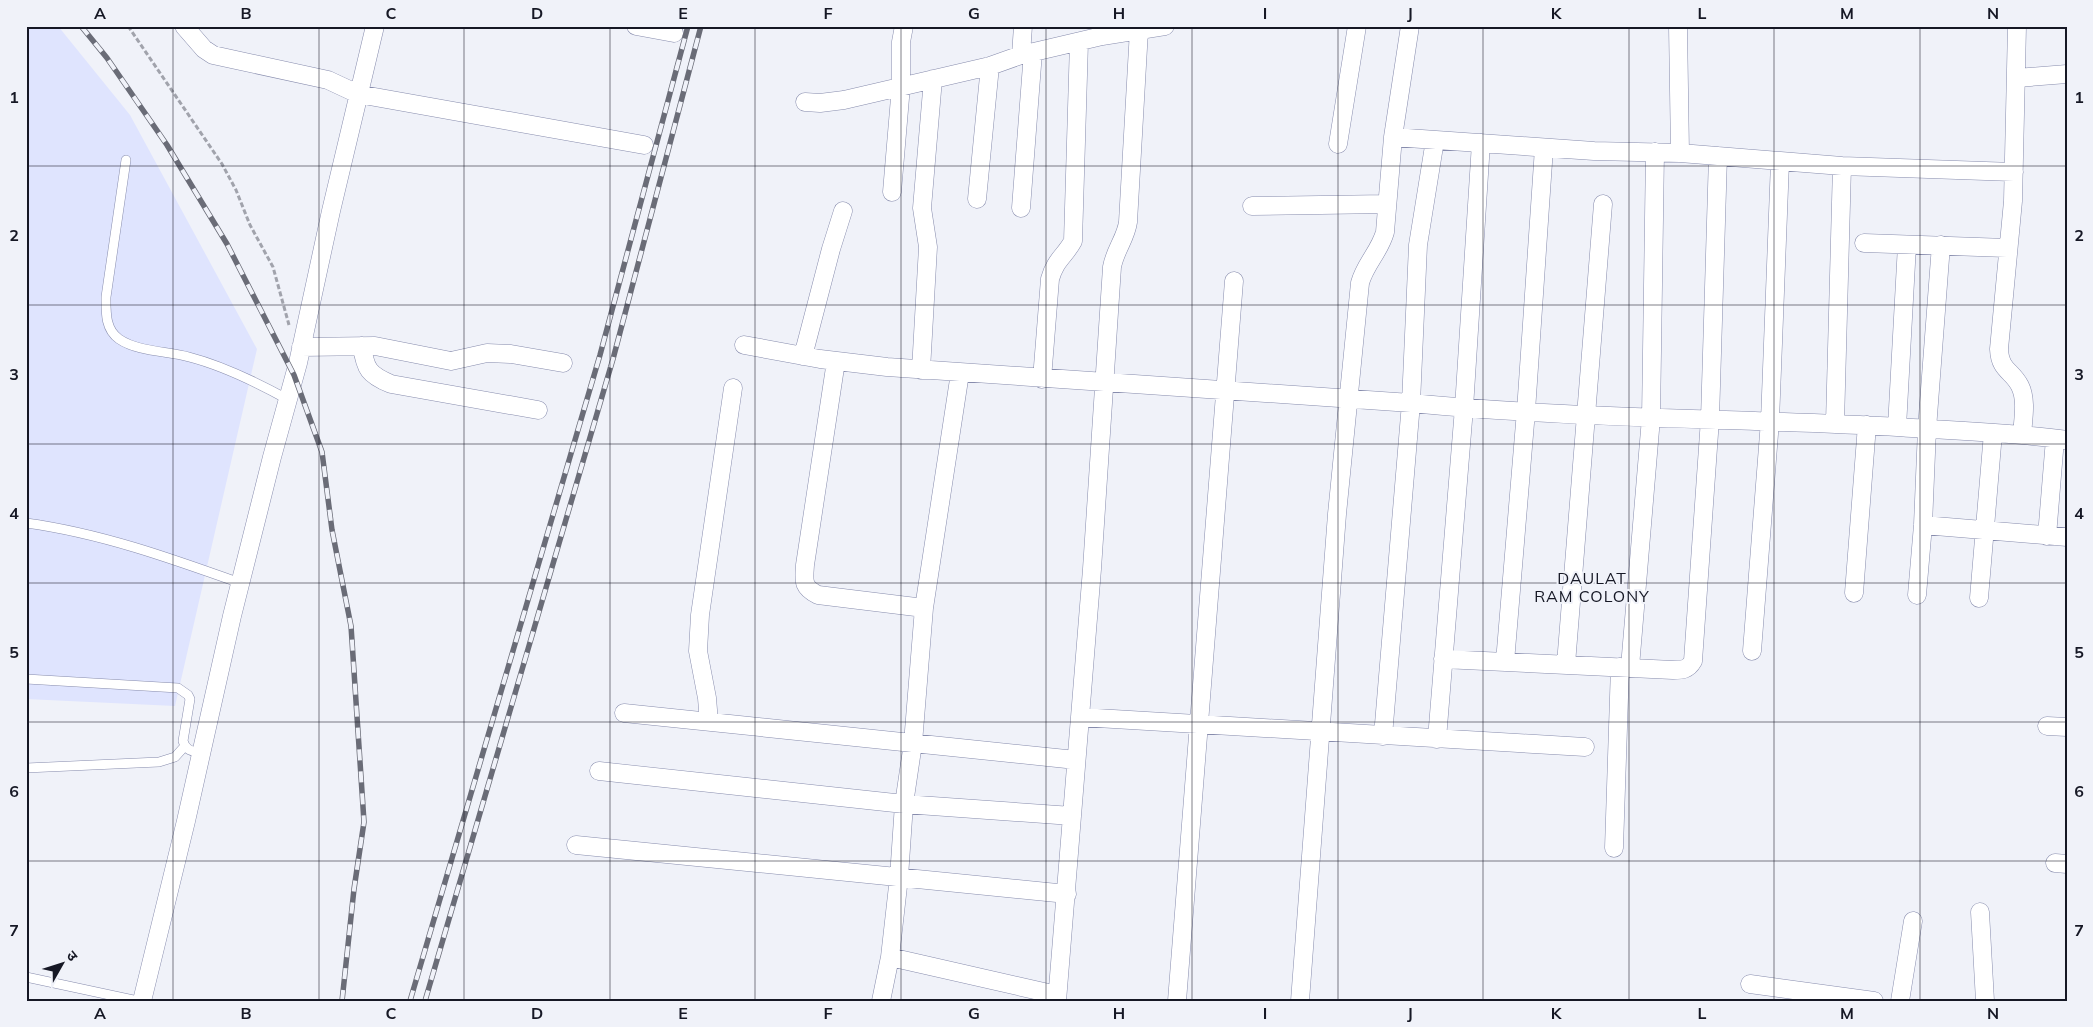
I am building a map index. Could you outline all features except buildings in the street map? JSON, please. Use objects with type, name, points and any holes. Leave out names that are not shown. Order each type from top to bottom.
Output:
[{"type":"street","points":[[184,26],[204,49],[213,55],[328,80],[358,94],[644,145]]},
{"type":"street","points":[[142,1001],[202,753],[240,583],[301,348],[375,26]]},
{"type":"street","points":[[636,26],[674,33]]},
{"type":"street","points":[[892,192],[901,86],[901,42],[904,26]]},
{"type":"street","points":[[1022,208],[1027,54],[1023,26]]},
{"type":"street","points":[[805,102],[820,103],[844,100],[990,66],[1027,54],[1079,42],[1165,26]]},
{"type":"street","points":[[1338,144],[1357,26]]},
{"type":"street","points":[[1300,1001],[1337,514],[1360,283],[1367,264],[1382,243],[1393,137],[1410,26]]},
{"type":"street","points":[[1678,26],[1680,153]]},
{"type":"street","points":[[2017,26],[2013,201],[2007,248],[1999,357],[2004,369],[2018,383],[2023,393],[2022,435]]},
{"type":"street","points":[[890,957],[1057,998],[1067,894],[1112,267],[1114,255],[1126,234],[1128,222],[1139,30]]},
{"type":"street","points":[[1042,379],[1050,279],[1054,266],[1073,241],[1079,42]]},
{"type":"street","points":[[977,199],[990,66]]},
{"type":"street","points":[[2017,78],[2067,74]]},
{"type":"street","points":[[921,370],[928,247],[922,208],[934,78]]},
{"type":"street","points":[[1393,137],[1594,151],[1680,153],[1842,166],[2014,172]]},
{"type":"street","points":[[1384,736],[1411,403],[1418,244],[1434,140]]},
{"type":"street","points":[[1437,739],[1464,408],[1481,143]]},
{"type":"street","points":[[1505,662],[1526,411],[1544,148]]},
{"type":"street","points":[[1614,848],[1625,667],[1651,418],[1655,152]]},
{"type":"street","points":[[1443,658],[1684,670],[1693,661],[1710,419],[1718,156]]},
{"type":"street","points":[[1752,651],[1770,421],[1780,162]]},
{"type":"street","points":[[1835,423],[1842,166]]},
{"type":"street","points":[[1252,206],[1387,204]]},
{"type":"street","points":[[1566,664],[1603,204]]},
{"type":"street","points":[[803,356],[843,211]]},
{"type":"street","points":[[1864,243],[2007,248]]},
{"type":"street","points":[[1898,427],[1907,245]]},
{"type":"street","points":[[1916,595],[1923,526],[1927,429],[1941,245]]},
{"type":"street","points":[[1178,1001],[1234,281]]},
{"type":"street","points":[[744,344],[836,361],[921,370],[1042,379],[1226,390],[1464,408],[1651,418],[1835,423],[2061,439],[2047,536]]},
{"type":"street","points":[[301,348],[362,346],[387,348],[451,361],[487,353],[500,353],[563,363]]},
{"type":"street","points":[[362,346],[364,362],[371,373],[391,384],[538,410]]},
{"type":"street","points":[[836,361],[804,581],[809,590],[818,595],[924,608]]},
{"type":"street","points":[[881,1001],[890,957],[899,877],[904,804],[913,743],[924,608],[960,373]]},
{"type":"street","points":[[708,722],[707,698],[698,651],[700,615],[732,388]]},
{"type":"street","points":[[1854,593],[1867,425]]},
{"type":"street","points":[[1979,598],[1993,433]]},
{"type":"street","points":[[1923,526],[2067,537]]},
{"type":"street","points":[[624,713],[1076,760]]},
{"type":"street","points":[[1080,717],[1199,726],[1585,747]]},
{"type":"street","points":[[2046,726],[2067,727]]},
{"type":"street","points":[[599,771],[904,804],[1072,816]]},
{"type":"street","points":[[576,845],[1067,894]]},
{"type":"street","points":[[1980,912],[1985,1001]]},
{"type":"street","points":[[1900,1001],[1913,921]]},
{"type":"street","points":[[1750,984],[1874,1001]]},
{"type":"lane","points":[[126,160],[106,297],[106,316],[110,328],[119,338],[135,345],[189,357],[224,368],[287,399]]},
{"type":"lane","points":[[26,523],[59,527],[120,542],[240,583]]},
{"type":"lane","points":[[26,679],[178,688],[188,695],[190,699],[183,741],[184,747],[189,751],[202,753]]},
{"type":"lane","points":[[26,768],[159,762],[175,757],[184,747]]},
{"type":"lane","points":[[26,977],[138,1001]]},
{"type":"path","points":[[128,26],[227,173],[250,225],[273,267],[289,326]]},
{"type":"shaded area","points":[[26,26],[58,26],[130,115],[257,349],[175,706],[26,699]]},
{"type":"railway","points":[[81,26],[107,58],[167,145],[227,244],[294,375],[322,452],[332,530],[351,626],[364,822],[354,889],[342,1001]]},
{"type":"railway","points":[[410,1001],[600,355],[688,26]]},
{"type":"railway","points":[[425,1001],[613,359],[701,26]]},
{"type":"district","name":"DAULAT RAM COLONY","points":[[1592,587]]}]
